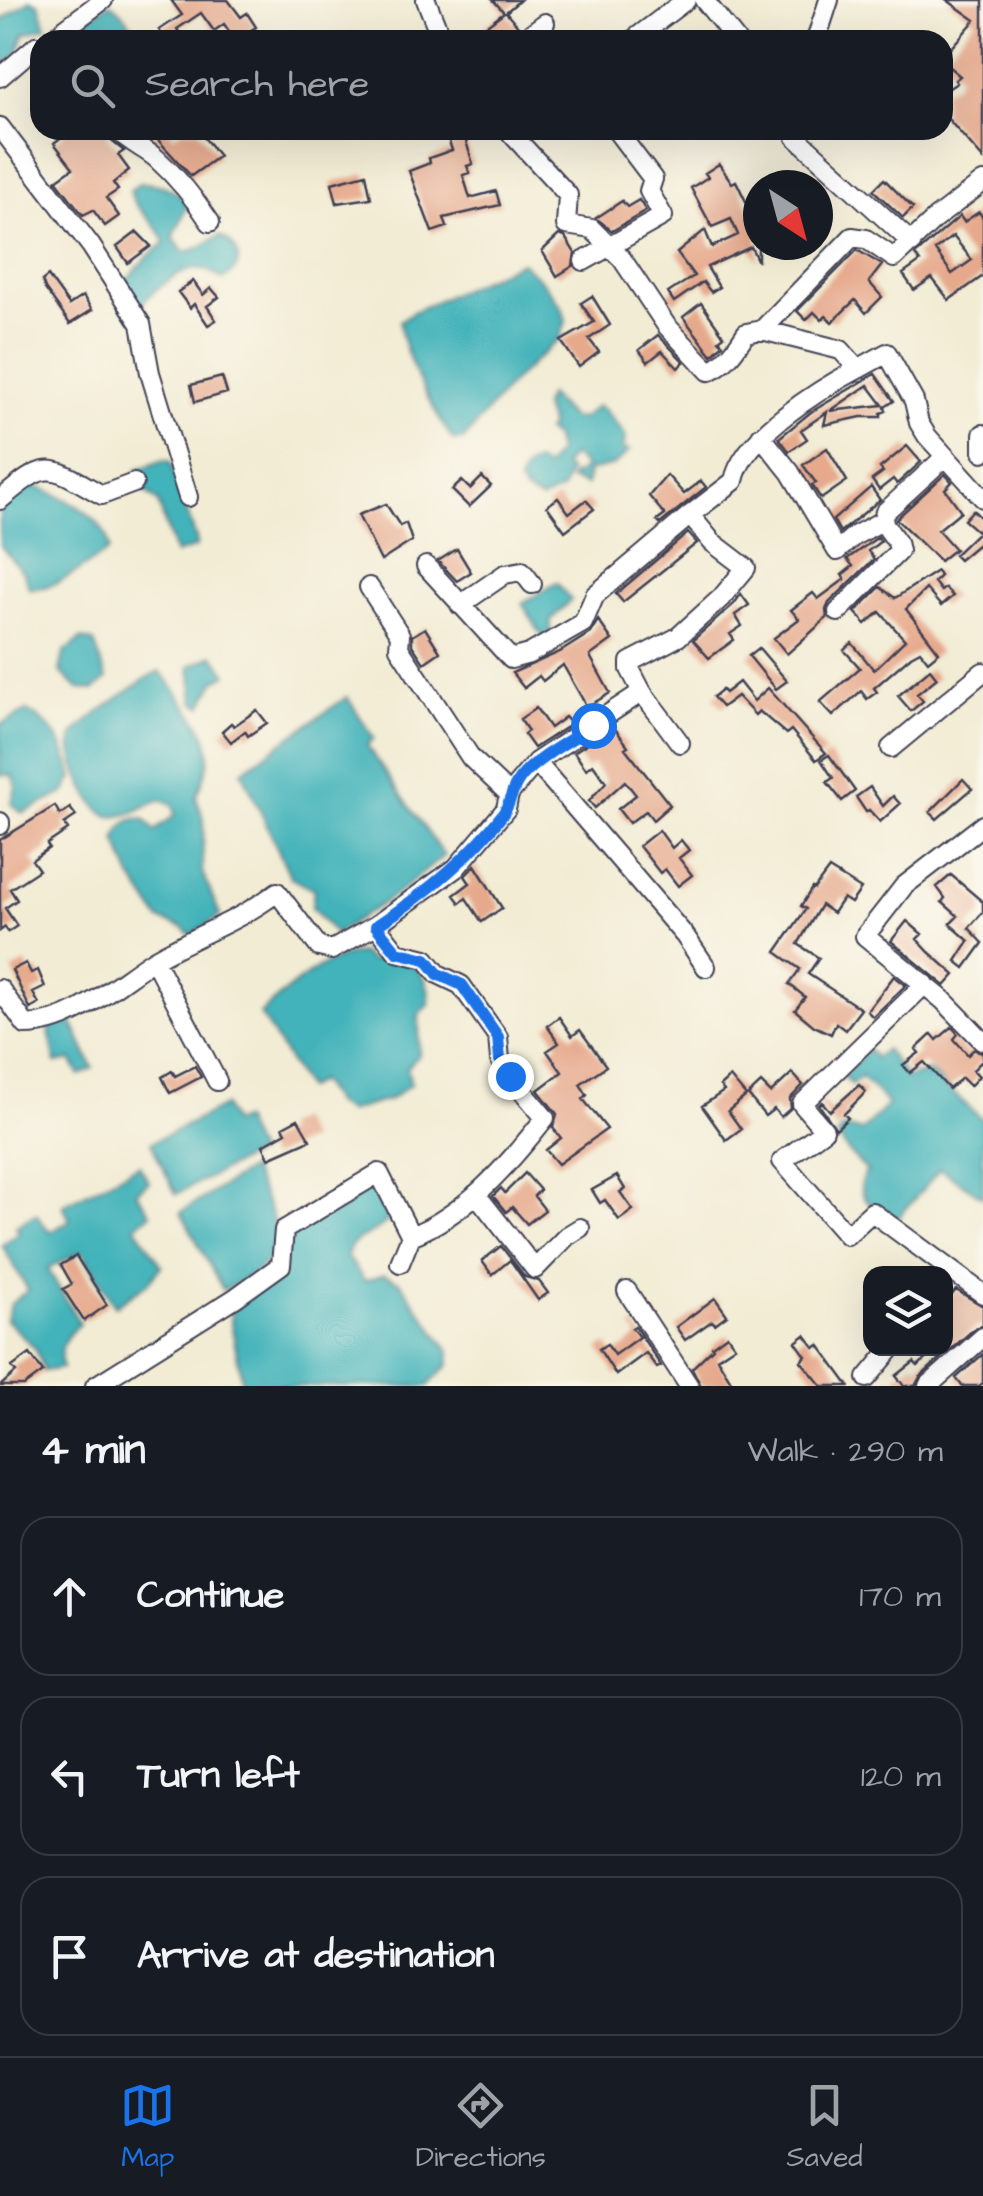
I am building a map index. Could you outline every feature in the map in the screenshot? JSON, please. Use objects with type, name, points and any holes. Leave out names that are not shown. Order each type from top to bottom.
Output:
[{"type":"street","points":[[64,30],[103,0]]},
{"type":"street","points":[[426,0],[438,30]]},
{"type":"street","points":[[646,30],[686,0]]},
{"type":"street","points":[[704,0],[728,30]]},
{"type":"street","points":[[819,30],[829,0]]},
{"type":"street","points":[[536,30],[545,23]]},
{"type":"street","points":[[0,78],[30,51]]},
{"type":"street","points":[[0,127],[91,246],[142,324],[150,373],[188,497]]},
{"type":"street","points":[[127,140],[154,156],[210,222]]},
{"type":"street","points":[[517,140],[568,195],[566,225],[592,229],[622,259],[666,325],[709,372],[736,349],[746,333],[762,330],[841,350],[858,368]]},
{"type":"street","points":[[584,261],[663,216],[649,191],[653,180],[623,140]]},
{"type":"street","points":[[798,140],[912,243]]},
{"type":"street","points":[[762,330],[852,237],[866,238],[894,258],[936,218],[983,182]]},
{"type":"street","points":[[426,566],[511,659],[529,654],[583,624],[594,595],[734,481],[761,436],[789,412],[887,352],[914,401],[919,423],[983,498]]},
{"type":"street","points":[[983,434],[983,452]]},
{"type":"street","points":[[761,436],[790,472],[837,550],[882,520],[885,512],[945,457]]},
{"type":"street","points":[[0,500],[38,471],[54,468],[102,495],[134,483]]},
{"type":"street","points":[[680,743],[642,692],[630,662],[678,637],[746,568],[712,542],[690,516]]},
{"type":"street","points":[[838,612],[899,551],[882,520]]},
{"type":"street","points":[[460,605],[506,574],[522,571],[532,584]]},
{"type":"street","points":[[369,587],[400,635],[399,648],[470,758],[509,794]]},
{"type":"street","points":[[890,748],[983,672]]},
{"type":"street","points":[[0,989],[26,1025],[44,1024],[87,1004],[154,960],[277,892],[319,947],[332,950],[376,926],[456,868],[506,808],[509,794],[536,762],[642,692]]},
{"type":"street","points":[[536,762],[685,936],[706,967]]},
{"type":"street","points":[[983,824],[904,886],[865,936],[924,984],[983,1041]]},
{"type":"street","points":[[376,926],[397,952],[426,959],[438,974],[462,985],[498,1037],[505,1070],[545,1118],[476,1194],[439,1222],[411,1236],[400,1263]]},
{"type":"street","points":[[154,960],[216,1082]]},
{"type":"street","points":[[924,984],[802,1104],[824,1130],[782,1161],[846,1235],[872,1212],[942,1266]]},
{"type":"street","points":[[96,1386],[266,1277],[281,1265],[284,1230],[379,1173],[411,1236]]},
{"type":"street","points":[[476,1194],[535,1270],[567,1236],[580,1228]]},
{"type":"street","points":[[953,1274],[983,1294]]},
{"type":"street","points":[[626,1291],[688,1386]]},
{"type":"street","points":[[928,1386],[983,1337]]},
{"type":"street","points":[[867,1383],[886,1356]]},
{"type":"water","points":[[31,0],[39,4],[46,27],[24,34],[18,53],[6,64],[0,58],[0,21]]},
{"type":"water","points":[[109,3],[127,18],[133,30],[72,30]]},
{"type":"water","points":[[139,183],[167,188],[188,204],[173,238],[184,252],[219,236],[236,251],[235,269],[223,279],[204,269],[184,272],[150,295],[139,308],[124,283],[165,243],[133,199],[130,191]]},
{"type":"water","points":[[521,262],[562,307],[566,321],[560,338],[512,382],[463,440],[453,440],[413,366],[400,321]]},
{"type":"water","points":[[548,395],[571,418],[581,419],[597,406],[604,410],[626,436],[623,449],[629,451],[614,465],[588,471],[586,485],[570,480],[585,467],[573,455],[563,466],[569,471],[562,490],[541,500],[525,492],[519,483],[527,467],[537,462],[545,468],[557,453],[555,438],[546,431],[550,425],[543,405]]},
{"type":"water","points":[[170,461],[197,542],[196,547],[175,554],[158,502],[138,486],[137,470]]},
{"type":"water","points":[[26,484],[65,499],[90,516],[100,526],[109,550],[58,582],[29,588],[24,574],[0,545],[0,503]]},
{"type":"water","points":[[557,583],[571,600],[551,620],[549,637],[542,636],[522,603]]},
{"type":"water","points":[[81,639],[94,642],[107,679],[94,690],[78,689],[60,671],[64,653]]},
{"type":"water","points":[[213,655],[227,674],[216,680],[202,706],[194,702],[190,666]]},
{"type":"water","points":[[159,671],[198,722],[208,743],[206,772],[196,798],[204,819],[202,871],[220,916],[191,935],[182,927],[160,920],[131,876],[116,840],[122,827],[134,819],[144,819],[155,831],[175,815],[173,805],[161,800],[130,814],[110,816],[88,793],[73,755],[73,736],[78,730]]},
{"type":"water","points":[[347,697],[374,738],[367,746],[444,856],[395,895],[335,934],[312,907],[314,889],[291,878],[242,771]]},
{"type":"water","points":[[27,711],[58,739],[73,778],[64,793],[23,813],[11,804],[16,787],[12,775],[0,775],[0,725]]},
{"type":"water","points":[[361,953],[370,961],[394,960],[413,966],[426,981],[429,1005],[419,1014],[419,1055],[407,1068],[411,1084],[390,1099],[347,1112],[334,1103],[319,1081],[306,1089],[260,1014],[319,967]]},
{"type":"water","points":[[71,1020],[93,1068],[80,1075],[71,1060],[56,1063],[48,1027]]},
{"type":"water","points":[[868,1049],[875,1058],[885,1049],[907,1078],[929,1071],[983,1120],[983,1197],[940,1169],[894,1223],[867,1201],[861,1187],[867,1171],[837,1135],[843,1128],[862,1131],[888,1104],[861,1077],[852,1085],[843,1076]]},
{"type":"water","points":[[224,1106],[232,1123],[242,1120],[257,1153],[176,1194],[151,1143]]},
{"type":"water","points":[[139,1165],[149,1182],[136,1192],[151,1214],[135,1226],[162,1266],[148,1283],[115,1306],[82,1251],[48,1269],[80,1324],[64,1343],[62,1368],[44,1371],[36,1349],[6,1320],[11,1304],[28,1290],[2,1245],[19,1232],[16,1226],[36,1214],[49,1232],[70,1221],[63,1205]]},
{"type":"water","points":[[250,1169],[275,1226],[276,1240],[273,1253],[263,1265],[223,1290],[181,1212]]},
{"type":"water","points":[[363,1189],[381,1190],[388,1220],[358,1240],[347,1257],[365,1281],[384,1275],[400,1282],[450,1352],[449,1365],[428,1386],[243,1386],[232,1311],[280,1272],[287,1237]]},
{"type":"building","points":[[171,0],[228,0],[241,17],[247,13],[256,27],[228,30],[224,24],[213,30],[201,13],[178,30],[159,30],[182,15]]},
{"type":"building","points":[[493,0],[520,0],[506,12],[519,27],[517,30],[480,30],[504,12]]},
{"type":"building","points":[[947,0],[983,0],[983,159],[953,125],[953,86],[960,76],[953,70],[953,45],[975,20]]},
{"type":"building","points":[[110,140],[124,151],[118,155],[129,170],[113,183],[118,190],[106,198],[119,216],[105,226],[93,210],[83,215],[56,180],[73,168],[54,143]]},
{"type":"building","points":[[158,140],[206,140],[219,156],[191,176]]},
{"type":"building","points":[[448,140],[468,140],[473,164],[467,166],[470,173],[463,175],[470,198],[496,191],[500,205],[444,218],[447,227],[432,232],[409,171],[452,150]]},
{"type":"building","points":[[719,164],[732,183],[736,181],[743,195],[743,251],[707,267],[719,287],[711,292],[703,282],[674,302],[668,293],[694,276],[677,253],[705,230],[712,247],[738,235],[731,219],[712,227],[691,188],[708,177],[705,173]]},
{"type":"building","points":[[366,174],[371,198],[337,203],[332,183]]},
{"type":"building","points":[[884,179],[913,208],[903,218],[873,190]]},
{"type":"building","points":[[639,200],[646,211],[612,231],[596,218],[622,201],[627,207]]},
{"type":"building","points":[[979,212],[983,218],[983,276],[949,300],[932,278],[914,290],[903,274],[920,262],[915,255],[960,216],[964,222]],"holes":[[[953,236],[972,260],[952,274],[935,250]]]},
{"type":"building","points":[[137,232],[151,246],[128,263],[117,247]]},
{"type":"building","points":[[559,235],[565,237],[575,253],[573,266],[557,276],[542,251]]},
{"type":"building","points":[[857,250],[882,265],[869,282],[882,297],[866,313],[855,300],[832,322],[826,316],[822,320],[814,312],[806,320],[797,311]]},
{"type":"building","points":[[48,276],[69,305],[83,296],[92,310],[70,324],[45,289],[42,281]]},
{"type":"building","points":[[193,281],[203,295],[211,288],[219,297],[207,306],[216,320],[208,325],[194,304],[190,308],[178,292]]},
{"type":"building","points":[[592,296],[610,325],[589,339],[599,352],[579,367],[561,341],[594,322],[581,303]]},
{"type":"building","points":[[701,303],[724,336],[719,340],[723,344],[712,355],[683,317]]},
{"type":"building","points":[[658,335],[684,362],[678,368],[662,351],[648,362],[639,350]]},
{"type":"building","points":[[875,374],[894,401],[885,407],[881,417],[824,425],[827,412],[801,430],[807,439],[789,451],[779,438],[811,412]],"holes":[[[868,385],[883,405],[830,411]]]},
{"type":"building","points":[[222,377],[227,393],[195,402],[191,385]]},
{"type":"building","points":[[907,446],[921,462],[897,484],[893,479],[879,490],[872,480],[883,472],[880,468]]},
{"type":"building","points":[[827,448],[847,481],[821,499],[812,485],[816,483],[803,465]]},
{"type":"building","points":[[945,474],[952,482],[945,489],[961,511],[938,530],[955,549],[940,561],[896,519]]},
{"type":"building","points":[[667,475],[684,494],[701,481],[706,487],[660,524],[657,521],[665,515],[649,496]]},
{"type":"building","points":[[482,477],[491,486],[469,507],[452,490],[462,481],[470,489]]},
{"type":"building","points":[[871,487],[880,500],[840,532],[833,520]]},
{"type":"building","points":[[558,498],[569,513],[586,500],[594,509],[565,531],[547,506]]},
{"type":"building","points":[[386,504],[400,526],[406,523],[412,541],[381,561],[358,515]]},
{"type":"building","points":[[973,510],[983,520],[983,550],[977,545],[959,560],[954,555],[978,532],[964,520]]},
{"type":"building","points":[[688,533],[697,543],[623,602],[616,594]]},
{"type":"building","points":[[878,537],[881,541],[868,551],[874,559],[829,603],[827,618],[787,654],[774,638],[799,619],[791,610],[813,593],[818,599],[845,579],[842,575],[853,566],[847,559]]},
{"type":"building","points":[[457,549],[471,572],[457,581],[438,561]]},
{"type":"building","points":[[937,571],[940,576],[934,582],[941,591],[945,588],[953,596],[941,606],[926,589],[906,609],[939,652],[928,661],[920,651],[911,656],[874,688],[877,692],[867,699],[861,691],[833,716],[820,702],[860,668],[844,650],[852,643],[874,670],[905,640],[880,612],[866,624],[855,612],[880,587],[895,598]]},
{"type":"building","points":[[741,594],[749,605],[735,615],[742,626],[730,634],[734,640],[709,658],[693,640]]},
{"type":"building","points":[[598,620],[612,640],[590,656],[610,693],[587,707],[563,665],[543,681],[539,676],[524,688],[512,673],[560,652],[590,633]]},
{"type":"building","points":[[425,628],[440,652],[424,663],[412,645],[412,636]]},
{"type":"building","points":[[759,648],[787,681],[776,689],[749,656]]},
{"type":"building","points":[[930,669],[937,678],[917,694],[923,701],[911,711],[898,696]]},
{"type":"building","points":[[739,682],[754,701],[768,688],[826,753],[816,760],[791,730],[786,734],[759,711],[755,715],[737,696],[722,707],[713,697]]},
{"type":"building","points":[[592,705],[594,709],[534,748],[524,734],[528,731],[520,719],[536,708],[550,728],[565,717],[570,722]]},
{"type":"building","points":[[257,710],[267,723],[248,736],[245,731],[231,742],[222,731]]},
{"type":"building","points":[[613,726],[628,746],[625,748],[670,805],[653,820],[646,811],[629,823],[618,809],[636,795],[625,781],[595,808],[589,801],[606,782],[593,764],[586,769],[574,752]]},
{"type":"building","points":[[829,755],[855,791],[842,801],[827,782],[833,778],[821,760]]},
{"type":"building","points":[[963,779],[972,789],[937,819],[930,812]]},
{"type":"building","points":[[870,787],[883,806],[893,796],[900,804],[880,822],[869,810],[866,812],[856,797]]},
{"type":"building","points":[[55,806],[60,815],[70,808],[76,816],[64,824],[68,830],[32,860],[39,870],[10,889],[17,900],[5,908],[17,926],[8,932],[5,927],[0,931],[0,840]]},
{"type":"building","points":[[659,830],[672,848],[681,840],[689,850],[679,858],[692,875],[678,886],[665,869],[660,873],[639,846]]},
{"type":"building","points":[[475,865],[502,908],[482,922],[466,898],[460,903],[454,895],[470,883],[465,876]]},
{"type":"building","points":[[829,869],[861,889],[851,903],[843,898],[833,913],[821,905],[798,944],[819,958],[808,974],[861,1009],[845,1030],[836,1023],[831,1034],[795,1010],[805,997],[789,984],[800,969],[776,952],[806,909],[801,906],[812,888]]},
{"type":"building","points":[[951,875],[983,902],[983,912],[969,928],[983,943],[965,968],[956,961],[969,941],[950,924],[958,916],[942,902],[945,898],[937,887]]},
{"type":"building","points":[[907,921],[922,934],[917,939],[955,975],[945,986],[891,941]]},
{"type":"building","points":[[26,963],[31,973],[38,970],[45,987],[33,993],[39,1004],[30,1009],[12,970]]},
{"type":"building","points":[[894,976],[906,985],[873,1017],[867,1011]]},
{"type":"building","points":[[559,1017],[572,1036],[580,1030],[606,1066],[580,1084],[587,1095],[583,1099],[607,1129],[558,1164],[546,1150],[561,1138],[553,1128],[557,1114],[538,1090],[562,1072],[547,1051],[559,1043],[547,1026]]},
{"type":"building","points":[[952,1027],[958,1034],[954,1039],[968,1055],[974,1049],[983,1053],[983,1060],[973,1070],[979,1076],[970,1086],[962,1078],[949,1089],[924,1062],[910,1073],[903,1065],[919,1053],[916,1049],[932,1034],[937,1040]]},
{"type":"building","points":[[195,1066],[201,1077],[170,1093],[162,1077],[172,1071],[175,1076]]},
{"type":"building","points":[[792,1073],[803,1085],[790,1099],[791,1108],[781,1117],[774,1109],[765,1116],[748,1095],[761,1083],[771,1093]]},
{"type":"building","points":[[730,1077],[746,1096],[728,1111],[741,1129],[726,1140],[702,1106],[724,1091],[720,1086]]},
{"type":"building","points":[[859,1085],[866,1092],[844,1114],[848,1118],[836,1129],[819,1105],[822,1102],[830,1111]]},
{"type":"building","points":[[298,1119],[310,1140],[269,1158],[263,1145],[286,1132],[283,1127]]},
{"type":"building","points":[[525,1173],[540,1190],[534,1196],[545,1210],[527,1224],[512,1207],[506,1212],[493,1196],[501,1188],[505,1193]]},
{"type":"building","points":[[617,1176],[625,1189],[620,1192],[633,1210],[619,1220],[592,1190]]},
{"type":"building","points":[[501,1246],[525,1277],[539,1281],[548,1293],[538,1300],[510,1260],[492,1275],[482,1261]]},
{"type":"building","points":[[76,1256],[107,1305],[84,1321],[63,1289],[72,1284],[61,1265]]},
{"type":"building","points":[[956,1290],[983,1306],[983,1325],[953,1348]]},
{"type":"building","points":[[715,1298],[727,1315],[685,1340],[676,1327]]},
{"type":"building","points":[[635,1326],[661,1366],[657,1368],[646,1353],[616,1375],[599,1349],[607,1344],[614,1355],[639,1337],[632,1328]]},
{"type":"building","points":[[727,1335],[735,1346],[717,1358],[734,1386],[701,1386],[692,1368]]},
{"type":"building","points":[[805,1335],[815,1348],[819,1345],[849,1386],[822,1386],[801,1361],[806,1356],[796,1342]]},
{"type":"building","points":[[30,1354],[43,1372],[24,1386],[0,1386],[16,1372],[12,1367]]},
{"type":"building","points":[[983,1354],[983,1383],[962,1386],[956,1378]]},
{"type":"building","points":[[929,1356],[941,1358],[915,1386],[904,1386],[896,1376],[914,1362],[918,1366]]},
{"type":"route","points":[[510,1076],[500,1060],[498,1037],[462,985],[438,974],[426,959],[397,952],[376,926],[456,868],[506,808],[509,794],[522,775],[593,725]]}]
